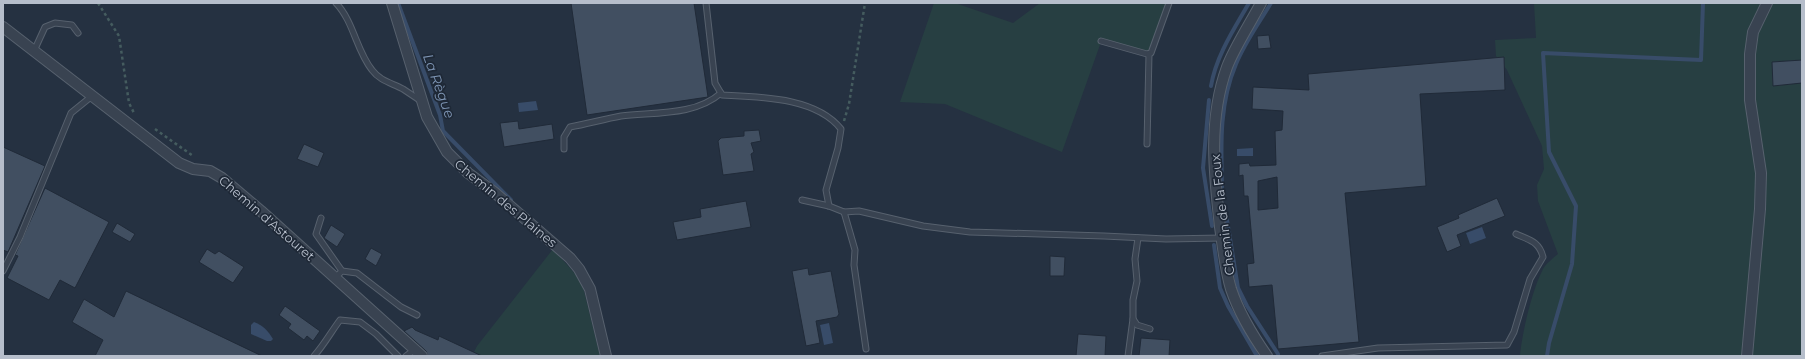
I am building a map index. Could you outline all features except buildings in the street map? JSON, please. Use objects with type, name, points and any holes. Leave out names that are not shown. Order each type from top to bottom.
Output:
[{"type":"street","name":"Chemin des Plaines","points":[[392,3],[428,117],[447,152],[468,173],[494,192],[570,258],[579,269],[590,289],[606,356]]},
{"type":"street","name":"Chemin de la Foux","points":[[1261,3],[1227,67],[1218,102],[1215,128],[1214,166],[1222,238],[1231,288],[1238,308],[1267,356]]},
{"type":"street","points":[[1747,356],[1760,209],[1761,173],[1750,100],[1750,54],[1754,32],[1767,3]]},
{"type":"street","name":"Chemin d'Astouret","points":[[3,28],[179,163],[193,169],[210,171],[222,178],[339,274],[414,354]]},
{"type":"lane","points":[[336,3],[341,8],[363,55],[372,70],[383,80],[402,89],[423,102]]},
{"type":"lane","points":[[706,3],[715,83],[722,95],[769,97],[819,110],[834,120],[841,129],[838,148],[826,190],[829,206]]},
{"type":"lane","points":[[1147,144],[1149,54],[1151,53],[1169,3]]},
{"type":"lane","points":[[34,52],[45,27],[55,23],[72,25],[78,33]]},
{"type":"lane","points":[[1101,41],[1149,54]]},
{"type":"lane","points":[[564,148],[564,137],[570,127],[620,117],[695,108],[712,101],[721,93]]},
{"type":"lane","points":[[3,271],[23,230],[71,113],[92,96]]},
{"type":"lane","points":[[802,200],[829,206],[844,212],[859,211],[923,226],[970,232],[1166,239],[1222,238]]},
{"type":"lane","points":[[844,212],[855,250],[854,265],[866,349]]},
{"type":"lane","points":[[321,218],[316,234],[339,274],[357,273],[401,307],[417,315]]},
{"type":"lane","points":[[1322,356],[1378,348],[1508,346],[1514,332],[1530,279],[1543,257],[1541,248],[1532,241],[1516,234]]},
{"type":"lane","points":[[1128,356],[1133,319],[1133,300],[1137,281],[1135,259],[1138,238]]},
{"type":"lane","points":[[1133,319],[1137,326],[1150,329]]},
{"type":"lane","points":[[314,356],[322,347],[340,320],[360,322],[382,338],[398,356]]},
{"type":"path","points":[[98,3],[119,36],[129,103],[131,110],[136,115]]},
{"type":"path","points":[[841,129],[849,104],[865,3]]},
{"type":"path","points":[[153,128],[171,138],[210,171]]},
{"type":"green space","points":[[934,3],[955,3],[1013,23],[1040,3],[1169,3],[1151,53],[1101,42],[1062,152],[945,104],[900,102]]},
{"type":"green space","points":[[1534,3],[1802,3],[1802,356],[1520,356],[1525,324],[1535,288],[1543,269],[1558,254],[1538,201],[1537,185],[1544,169],[1542,146],[1507,70],[1496,56],[1495,40],[1536,38]]},
{"type":"green space","points":[[553,249],[577,276],[583,287],[600,356],[472,356],[477,346]]},
{"type":"water","points":[[536,101],[538,110],[519,112],[518,103]]},
{"type":"water","points":[[1253,148],[1253,156],[1237,156],[1237,149]]},
{"type":"water","points":[[1482,227],[1486,238],[1470,244],[1466,233]]},
{"type":"water","points":[[254,322],[267,331],[273,339],[271,341],[267,341],[251,334],[251,325]]},
{"type":"water","points":[[829,323],[833,343],[824,345],[820,325]]},
{"type":"waterway","name":"La Règue","points":[[398,3],[440,115],[443,131],[511,200]]},
{"type":"waterway","points":[[1211,86],[1213,75],[1221,53],[1249,3]]},
{"type":"waterway","points":[[1222,187],[1222,125],[1226,94],[1236,64],[1252,33],[1271,3]]},
{"type":"waterway","points":[[1547,356],[1549,343],[1572,264],[1576,206],[1549,152],[1543,53],[1701,60],[1703,3]]},
{"type":"waterway","points":[[1209,100],[1203,168],[1212,226]]},
{"type":"waterway","points":[[1226,214],[1238,288],[1247,306],[1278,354]]},
{"type":"waterway","points":[[1214,245],[1220,288],[1228,306],[1257,356]]}]
